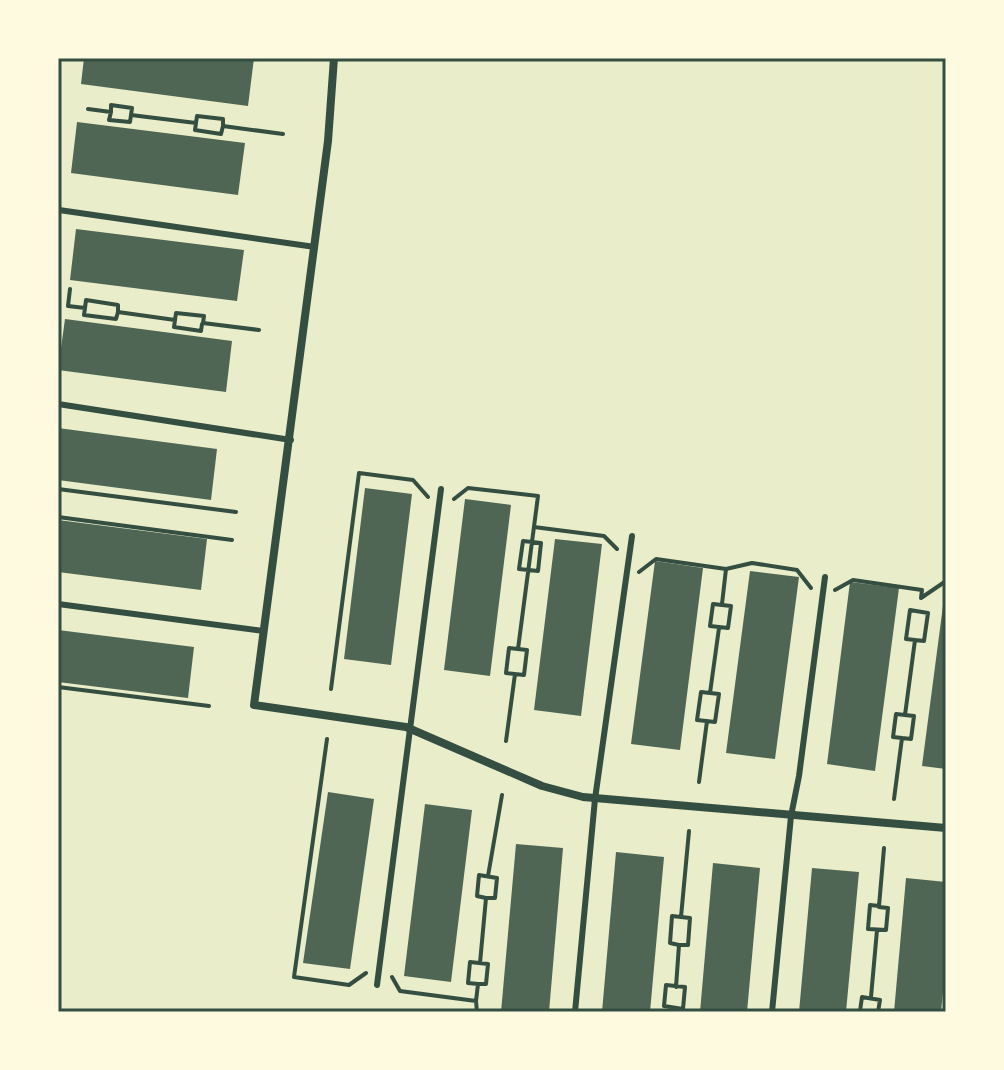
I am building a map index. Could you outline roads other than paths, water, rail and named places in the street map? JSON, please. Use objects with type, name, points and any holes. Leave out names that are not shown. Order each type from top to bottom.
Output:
[{"type":"street","points":[[334,58],[315,247],[254,705],[409,728],[542,786],[595,799],[946,828]]},
{"type":"lane","points":[[59,210],[315,247]]},
{"type":"lane","points":[[58,404],[291,440]]},
{"type":"lane","points":[[377,985],[441,489]]},
{"type":"lane","points":[[575,1012],[595,799],[632,536]]},
{"type":"lane","points":[[772,1012],[791,816],[825,577]]},
{"type":"lane","points":[[58,604],[264,631]]}]
